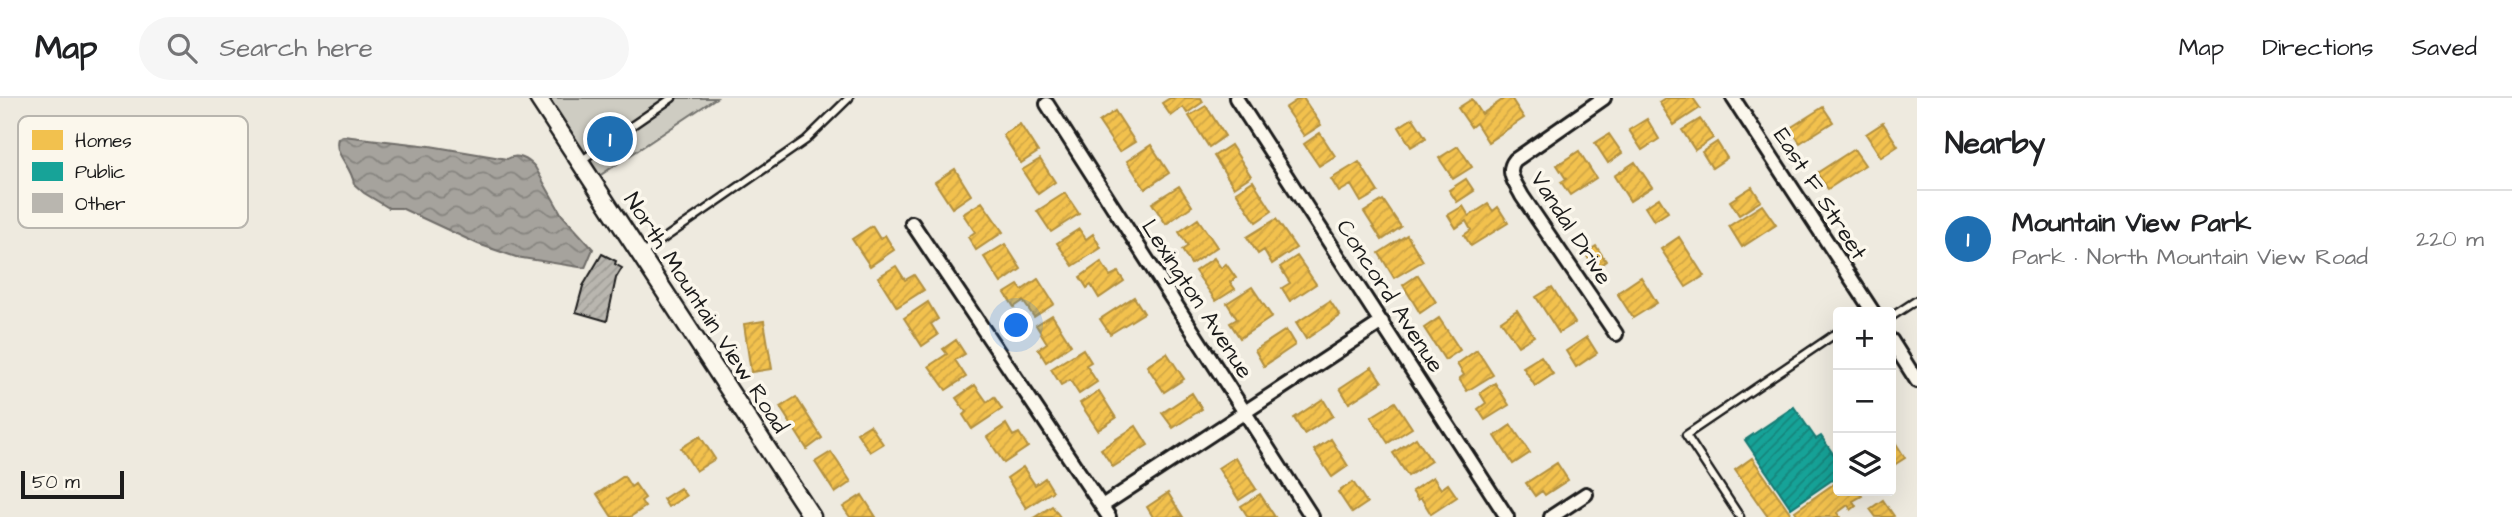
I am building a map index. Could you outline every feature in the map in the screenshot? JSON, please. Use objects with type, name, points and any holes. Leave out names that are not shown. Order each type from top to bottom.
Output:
[{"type":"street","name":"North Mountain View Road","points":[[538,98],[812,517]]},
{"type":"street","name":"Concord Avenue","points":[[1236,98],[1507,517]]},
{"type":"street","name":"Vandal Drive","points":[[1604,98],[1515,160],[1510,175],[1616,334]]},
{"type":"street","name":"East F Street","points":[[1733,98],[1867,307]]},
{"type":"street","name":"Lexington Avenue","points":[[1047,104],[1312,517]]},
{"type":"street","points":[[912,223],[1106,511],[1382,322]]},
{"type":"street","points":[[1896,348],[1917,381]]},
{"type":"street","points":[[1551,517],[1586,494]]},
{"type":"lane","points":[[580,161],[673,98]]},
{"type":"lane","points":[[641,254],[806,140],[849,98]]},
{"type":"lane","points":[[1896,314],[1917,300]]},
{"type":"lane","points":[[1740,517],[1686,435],[1833,335]]},
{"type":"shaded area","points":[[538,98],[716,98],[593,180]]},
{"type":"water","points":[[343,136],[430,146],[507,159],[526,159],[535,167],[562,215],[593,249],[585,268],[516,257],[478,244],[401,208],[389,208],[354,184],[338,150],[338,138]]},
{"type":"building: Homes","points":[[1170,98],[1201,98],[1203,102],[1187,113],[1183,107],[1171,116],[1162,103]]},
{"type":"building: Homes","points":[[1303,98],[1321,125],[1304,136],[1285,108]]},
{"type":"building: Homes","points":[[1505,98],[1511,98],[1524,118],[1488,142],[1476,123],[1471,127],[1458,108],[1472,99],[1482,114]]},
{"type":"building: Homes","points":[[1665,98],[1693,98],[1700,108],[1674,125],[1659,102]]},
{"type":"building: Homes","points":[[1206,106],[1225,136],[1209,147],[1189,116]]},
{"type":"building: Homes","points":[[1823,107],[1833,122],[1800,143],[1790,128]]},
{"type":"building: Homes","points":[[1115,111],[1135,142],[1119,152],[1099,122]]},
{"type":"building: Homes","points":[[1413,118],[1426,138],[1411,147],[1399,127]]},
{"type":"building: Homes","points":[[1647,119],[1659,139],[1642,150],[1629,130]]},
{"type":"building: Homes","points":[[1700,119],[1713,138],[1695,150],[1682,130]]},
{"type":"building: Homes","points":[[1883,123],[1898,146],[1881,157],[1866,134]]},
{"type":"building: Homes","points":[[1020,124],[1038,152],[1021,163],[1003,135]]},
{"type":"building: Homes","points":[[1320,133],[1335,156],[1319,166],[1304,144]]},
{"type":"building: Homes","points":[[1609,134],[1622,153],[1608,163],[1595,143]]},
{"type":"building: Homes","points":[[1717,142],[1727,158],[1712,168],[1702,152]]},
{"type":"building: Homes","points":[[1151,145],[1169,173],[1145,189],[1127,161]]},
{"type":"building: Homes","points":[[1231,145],[1251,176],[1234,187],[1214,156]]},
{"type":"building: Homes","points":[[1458,146],[1472,167],[1453,179],[1439,158]]},
{"type":"building: Homes","points":[[1854,149],[1865,165],[1828,189],[1817,173]]},
{"type":"building: Homes","points":[[1579,151],[1596,178],[1570,195],[1561,182],[1566,179],[1557,165]]},
{"type":"building: Homes","points":[[1040,159],[1055,182],[1038,194],[1022,170]]},
{"type":"building: Homes","points":[[1359,162],[1378,192],[1361,202],[1351,185],[1339,192],[1331,179]]},
{"type":"building: Homes","points":[[1635,162],[1652,187],[1630,201],[1614,176]]},
{"type":"building: Homes","points":[[955,169],[971,195],[952,208],[935,182]]},
{"type":"building: Homes","points":[[1466,179],[1474,191],[1457,202],[1449,190]]},
{"type":"building: Homes","points":[[1253,181],[1272,211],[1256,222],[1236,192]]},
{"type":"building: Homes","points":[[1179,186],[1192,206],[1166,224],[1152,203]]},
{"type":"building: Homes","points":[[1752,187],[1761,201],[1739,215],[1730,201]]},
{"type":"building: Homes","points":[[1065,193],[1079,214],[1051,232],[1037,211]]},
{"type":"building: Homes","points":[[1659,198],[1668,212],[1654,221],[1645,207]]},
{"type":"building: Homes","points":[[1383,200],[1401,227],[1382,240],[1364,212]]},
{"type":"building: Homes","points":[[982,202],[1003,232],[976,250],[968,237],[975,232],[963,214]]},
{"type":"building: Homes","points":[[1488,204],[1493,211],[1498,207],[1508,223],[1471,246],[1464,235],[1471,230],[1466,221],[1456,228],[1448,215],[1463,206],[1469,216]]},
{"type":"building: Homes","points":[[1762,205],[1776,225],[1742,247],[1729,226]]},
{"type":"building: Homes","points":[[1198,219],[1217,247],[1191,264],[1182,250],[1188,246],[1179,232]]},
{"type":"building: Homes","points":[[1276,219],[1296,248],[1272,264],[1264,250],[1258,254],[1247,237]]},
{"type":"building: Homes","points":[[872,226],[880,239],[885,235],[894,250],[870,266],[852,239]]},
{"type":"building: Homes","points":[[1079,229],[1086,239],[1093,234],[1101,248],[1073,266],[1057,243]]},
{"type":"building: Homes","points":[[1407,235],[1423,261],[1394,278],[1379,253]]},
{"type":"building: Homes","points":[[1679,237],[1704,276],[1686,287],[1661,249]]},
{"type":"building: Homes","points":[[1005,244],[1021,269],[1001,283],[984,257]]},
{"type":"building: Homes","points":[[1596,246],[1606,261],[1595,269],[1585,253]]},
{"type":"building: Homes","points":[[1297,256],[1316,284],[1290,301],[1282,288],[1290,283],[1280,267]]},
{"type":"building: Homes","points":[[1214,258],[1221,268],[1226,264],[1236,278],[1230,282],[1235,289],[1216,301],[1195,271]]},
{"type":"building: Homes","points":[[1101,262],[1110,276],[1118,272],[1124,281],[1099,298],[1091,285],[1087,288],[1080,277]]},
{"type":"building: Homes","points":[[896,266],[905,280],[914,275],[924,290],[897,307],[878,277]]},
{"type":"building: Homes","points":[[1418,275],[1436,302],[1420,313],[1403,285]]},
{"type":"building: Homes","points":[[1641,277],[1657,303],[1633,318],[1617,293]]},
{"type":"building: Homes","points":[[1038,279],[1054,304],[1034,317],[1023,301],[1014,307],[1005,293],[1018,285],[1022,290]]},
{"type":"building: Homes","points":[[1252,287],[1272,317],[1240,338],[1230,323],[1237,319],[1227,303]]},
{"type":"building: Homes","points":[[1552,287],[1575,323],[1559,333],[1536,297]]},
{"type":"building: Homes","points":[[1134,297],[1144,313],[1110,334],[1100,319]]},
{"type":"building: Homes","points":[[1330,301],[1340,316],[1306,339],[1296,323]]},
{"type":"building: Homes","points":[[928,302],[938,319],[931,324],[938,335],[922,346],[904,318]]},
{"type":"building: Homes","points":[[1517,310],[1534,336],[1518,346],[1501,321]]},
{"type":"building: Homes","points":[[1052,315],[1071,345],[1046,362],[1038,349],[1047,343],[1036,325]]},
{"type":"building: Homes","points":[[1439,318],[1460,350],[1445,360],[1424,328]]},
{"type":"building: Homes","points":[[764,321],[772,369],[751,372],[744,324]]},
{"type":"building: Homes","points":[[1286,330],[1295,345],[1264,366],[1255,350]]},
{"type":"building: Homes","points":[[1587,337],[1597,353],[1576,367],[1566,351]]},
{"type":"building: Homes","points":[[956,340],[965,354],[955,360],[966,377],[946,390],[929,366],[947,354],[943,349]]},
{"type":"building: Homes","points":[[1083,349],[1091,362],[1086,365],[1097,382],[1079,394],[1070,380],[1061,385],[1051,369]]},
{"type":"building: Homes","points":[[1477,350],[1493,375],[1467,391],[1459,379],[1464,375],[1457,364]]},
{"type":"building: Homes","points":[[1167,353],[1184,379],[1164,392],[1147,366]]},
{"type":"building: Homes","points":[[1541,356],[1553,374],[1535,386],[1523,367]]},
{"type":"building: Homes","points":[[1372,367],[1382,382],[1349,403],[1340,388]]},
{"type":"building: Homes","points":[[1495,383],[1509,405],[1485,420],[1478,409],[1486,403],[1480,393]]},
{"type":"building: Homes","points":[[975,385],[987,402],[994,397],[1002,409],[972,429],[963,415],[966,412],[956,398]]},
{"type":"building: Homes","points":[[1099,391],[1116,418],[1098,430],[1080,403]]},
{"type":"building: Homes","points":[[1192,393],[1202,409],[1173,428],[1162,413]]},
{"type":"building: Homes","points":[[796,397],[822,438],[807,449],[780,407]]},
{"type":"building: Homes","points":[[1323,399],[1333,416],[1304,434],[1294,418]]},
{"type":"building: Homes","points":[[1395,402],[1412,428],[1388,443],[1371,417]]},
{"type":"building: Homes","points":[[1006,424],[1013,436],[1019,433],[1028,447],[1004,463],[987,437]]},
{"type":"building: Homes","points":[[870,425],[883,444],[870,452],[857,433]]},
{"type":"building: Homes","points":[[1511,425],[1530,453],[1513,464],[1495,436]]},
{"type":"building: Homes","points":[[1136,426],[1148,445],[1113,467],[1101,449]]},
{"type":"building: Homes","points":[[700,436],[715,459],[696,471],[681,448]]},
{"type":"building: Homes","points":[[1416,438],[1431,461],[1408,476],[1393,453]]},
{"type":"building: Homes","points":[[1331,439],[1348,466],[1332,477],[1314,450]]},
{"type":"building: Homes","points":[[1896,444],[1905,458],[1896,464]]},
{"type":"building: Homes","points":[[831,452],[851,482],[835,493],[815,462]]},
{"type":"building: Homes","points":[[1235,457],[1256,489],[1239,500],[1218,468]]},
{"type":"building: Homes","points":[[1752,458],[1791,514],[1787,517],[1768,517],[1735,470]]},
{"type":"building: Homes","points":[[1557,463],[1568,480],[1545,495],[1542,491],[1535,496],[1526,483]]},
{"type":"building: Homes","points":[[1023,467],[1035,485],[1045,478],[1053,491],[1026,508],[1007,478]]},
{"type":"building: Homes","points":[[624,476],[631,487],[635,484],[645,498],[641,501],[645,507],[630,517],[612,517],[597,494]]},
{"type":"building: Homes","points":[[1433,477],[1441,489],[1448,484],[1457,497],[1431,514],[1421,498],[1418,500],[1412,491]]},
{"type":"building: Homes","points":[[1353,482],[1367,503],[1352,513],[1338,492]]},
{"type":"building: Homes","points":[[1833,484],[1833,496],[1862,496],[1853,501],[1856,506],[1851,510],[1848,505],[1837,513],[1840,517],[1799,517],[1795,511]]},
{"type":"building: Homes","points":[[680,488],[686,496],[668,507],[663,499]]},
{"type":"building: Homes","points":[[1168,493],[1183,517],[1153,517],[1147,507]]},
{"type":"building: Homes","points":[[1260,494],[1275,517],[1248,517],[1241,506]]},
{"type":"building: Homes","points":[[862,495],[876,517],[850,517],[843,507]]},
{"type":"building: Homes","points":[[1883,500],[1894,516],[1876,517],[1870,509]]},
{"type":"building: Homes","points":[[1052,506],[1060,517],[1035,517]]},
{"type":"building: Public","points":[[1794,407],[1816,439],[1821,436],[1833,454],[1833,479],[1791,508],[1745,440]]},
{"type":"building: Other","points":[[602,254],[616,261],[615,264],[622,268],[616,278],[607,321],[576,312],[583,286]]},
{"type":"place","name":"Mountain View Park","points":[[610,139]]}]
